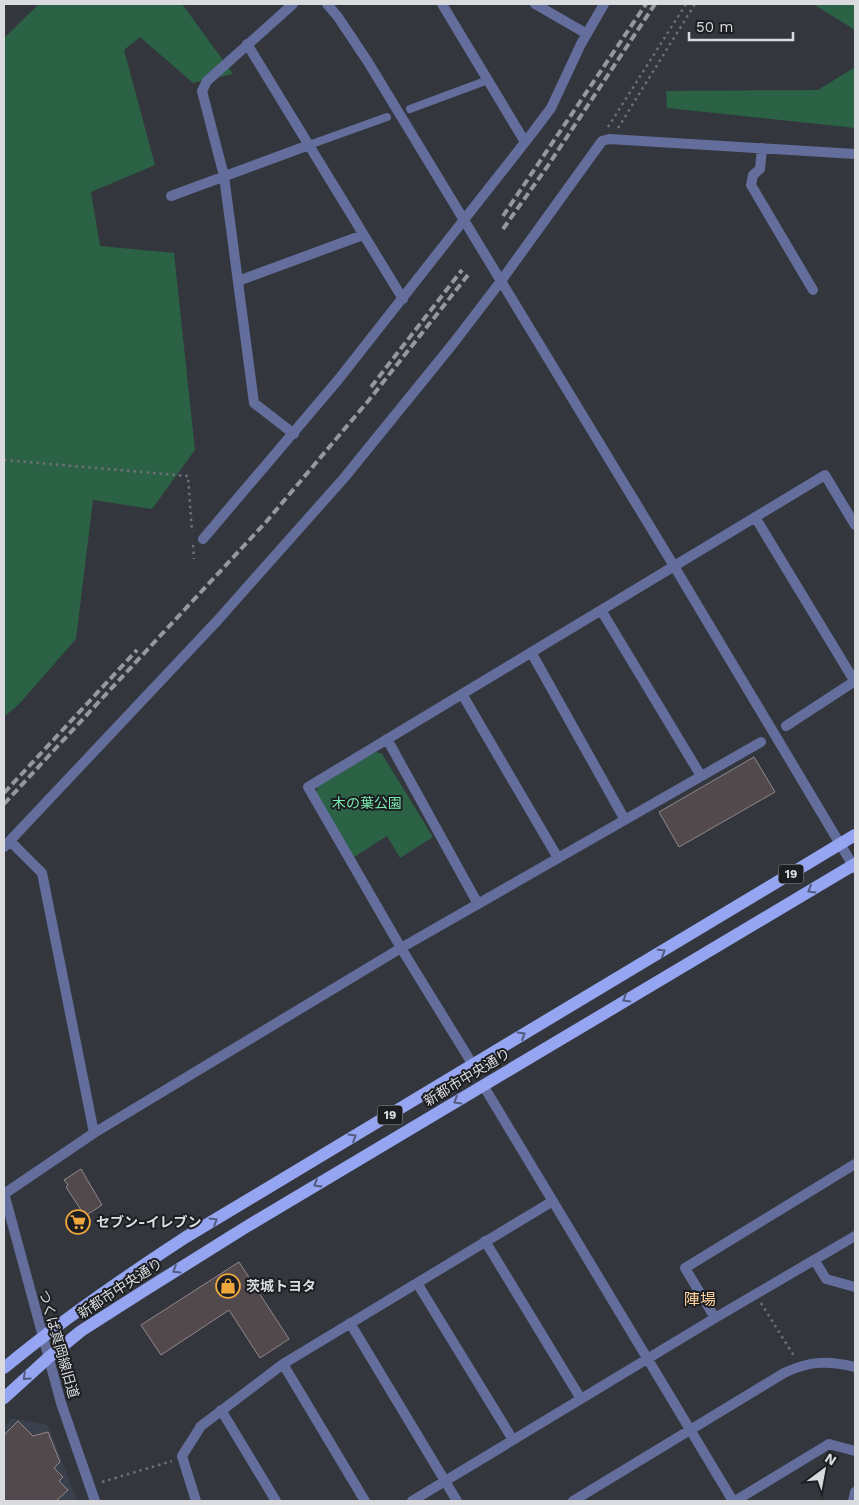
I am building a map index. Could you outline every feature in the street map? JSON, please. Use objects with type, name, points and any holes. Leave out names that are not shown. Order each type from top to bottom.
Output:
[{"type":"main road","name":"新都市中央通り","points":[[4,1368],[42,1335],[127,1275],[179,1242],[855,835]]},
{"type":"main road","name":"新都市中央通り","points":[[4,1398],[81,1331],[159,1281],[483,1085],[855,866]]},
{"type":"street","points":[[293,4],[206,81],[202,91],[224,176],[254,403],[294,434]]},
{"type":"street","points":[[327,4],[358,47],[464,220],[855,866]]},
{"type":"street","points":[[535,4],[587,34]]},
{"type":"street","points":[[203,539],[294,434],[403,299],[551,108],[587,34],[604,4]]},
{"type":"street","points":[[445,5],[525,142]]},
{"type":"street","points":[[247,44],[403,299]]},
{"type":"street","points":[[410,108],[488,80]]},
{"type":"street","points":[[171,196],[387,117]]},
{"type":"street","points":[[94,1133],[42,873],[7,844],[217,621],[380,434],[501,281],[598,145],[609,139],[855,154]]},
{"type":"street","points":[[762,148],[760,168],[753,175],[751,185],[814,290]]},
{"type":"street","points":[[238,280],[364,235]]},
{"type":"street","points":[[473,1065],[401,948],[308,787],[825,475],[855,525]]},
{"type":"street","points":[[756,517],[855,682],[786,726]]},
{"type":"street","points":[[601,610],[700,776]]},
{"type":"street","points":[[531,652],[624,820]]},
{"type":"street","points":[[462,694],[558,858]]},
{"type":"street","points":[[387,739],[478,904]]},
{"type":"street","points":[[4,1193],[94,1133],[401,948],[761,742]]},
{"type":"street","points":[[483,1085],[690,1431],[734,1501],[829,1444],[855,1451]]},
{"type":"street","points":[[715,1318],[685,1268],[855,1164]]},
{"type":"street","name":"つくば真岡線旧道","points":[[4,1193],[61,1403],[95,1501]]},
{"type":"street","points":[[196,1501],[182,1456],[202,1426],[221,1410],[283,1364],[553,1201]]},
{"type":"street","points":[[412,1501],[855,1236]]},
{"type":"street","points":[[485,1241],[581,1400]]},
{"type":"street","points":[[815,1261],[826,1279],[855,1287]]},
{"type":"street","points":[[417,1283],[513,1440]]},
{"type":"street","points":[[350,1323],[457,1501]]},
{"type":"street","points":[[574,1501],[784,1373],[800,1366],[823,1362],[855,1367]]},
{"type":"street","points":[[283,1364],[365,1501]]},
{"type":"street","points":[[221,1410],[276,1501]]},
{"type":"street","points":[[853,1501],[855,1492]]},
{"type":"path","points":[[598,145],[686,4]]},
{"type":"path","points":[[616,132],[695,4]]},
{"type":"path","points":[[4,460],[188,476],[194,559]]},
{"type":"path","points":[[756,1294],[800,1366]]},
{"type":"path","points":[[102,1482],[172,1460]]},
{"type":"shaded area","points":[[12,1418],[48,1425],[77,1501],[4,1501],[4,1426]]},
{"type":"green space","points":[[39,4],[182,4],[233,74],[193,83],[140,37],[124,50],[155,165],[91,192],[100,246],[174,253],[195,450],[152,509],[93,500],[76,639],[19,704],[4,717],[4,38]]},
{"type":"green space","points":[[813,4],[855,4],[855,30]]},
{"type":"green space","points":[[855,67],[855,128],[667,108],[666,91],[818,90]]},
{"type":"green space","name":"木の葉公園","points":[[376,752],[382,754],[433,837],[400,858],[387,836],[354,857],[316,793],[318,786]]},
{"type":"building","points":[[754,757],[775,792],[679,847],[659,812]]},
{"type":"building","points":[[81,1169],[102,1205],[85,1216],[66,1187],[68,1185],[64,1180]]},
{"type":"building","name":"茨城トヨタ","points":[[239,1262],[289,1339],[260,1358],[229,1310],[161,1355],[141,1325]]},
{"type":"building","points":[[18,1421],[33,1436],[48,1432],[60,1462],[54,1468],[63,1477],[59,1481],[68,1490],[56,1501],[4,1501],[4,1435]]},
{"type":"railway","points":[[503,216],[646,4]]},
{"type":"railway","points":[[503,229],[547,167],[655,4]]},
{"type":"railway","points":[[371,387],[462,270]]},
{"type":"railway","points":[[4,804],[266,522],[369,400],[468,275]]},
{"type":"railway","points":[[4,793],[137,650]]},
{"type":"place","name":"セブン-イレブン","points":[[78,1222]]},
{"type":"place","name":"茨城トヨタ","points":[[228,1286]]},
{"type":"district","name":"陣場","points":[[700,1299]]}]
